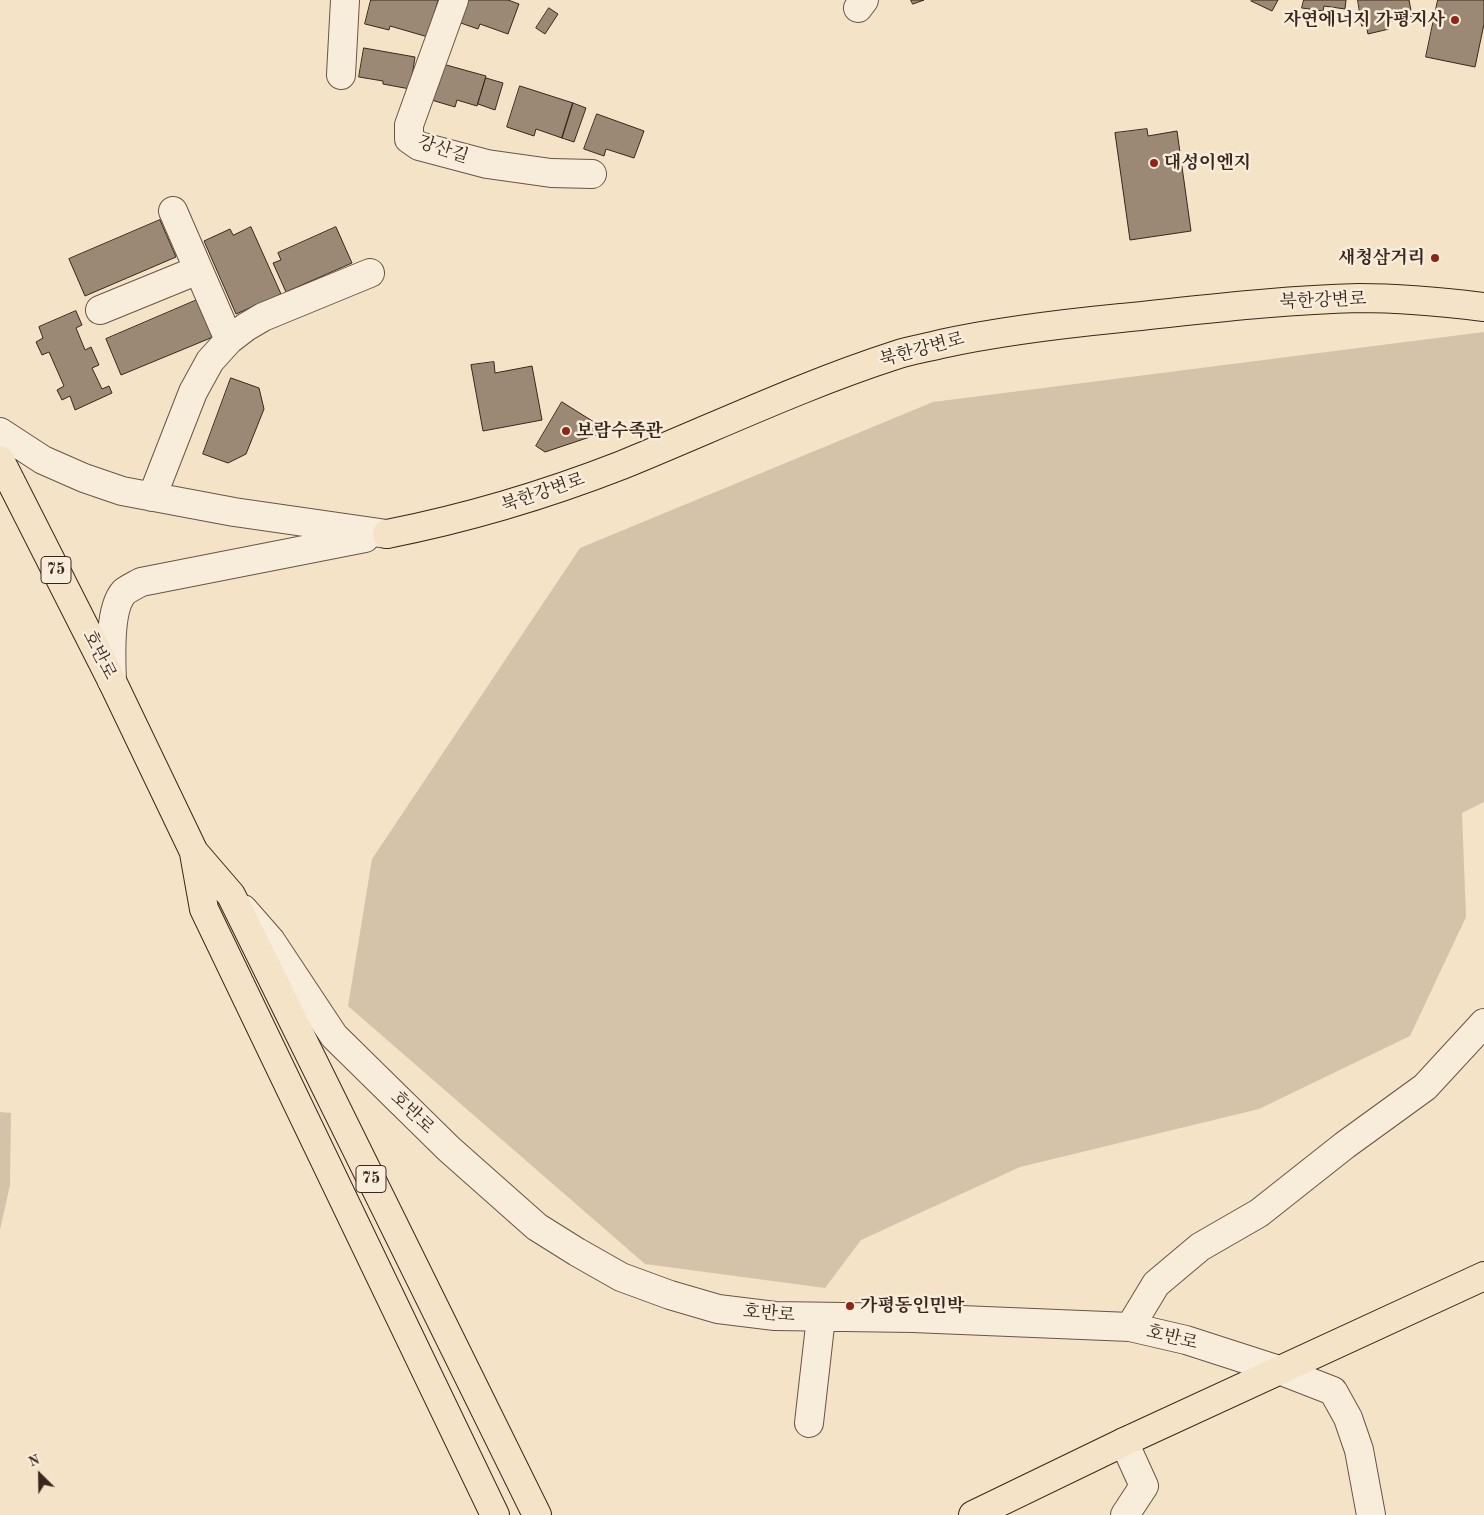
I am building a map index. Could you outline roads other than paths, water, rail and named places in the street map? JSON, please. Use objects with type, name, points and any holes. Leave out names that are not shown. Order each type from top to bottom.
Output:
[{"type":"main road","name":"북한강변로","points":[[387,534],[488,511],[555,490],[843,374],[899,354],[986,334],[1132,317],[1313,300],[1362,298],[1419,300],[1484,307]]},
{"type":"main road","name":"호반로","points":[[0,460],[112,681],[194,852],[231,895],[537,1515]]},
{"type":"main road","name":"호반로","points":[[194,852],[204,909],[495,1515]]},
{"type":"main road","points":[[972,1515],[1124,1442],[1484,1276]]},
{"type":"street","points":[[341,75],[345,0]]},
{"type":"street","name":"강산길","points":[[454,0],[408,125],[409,139],[419,146],[487,164],[551,173],[592,174]]},
{"type":"street","points":[[173,211],[229,340]]},
{"type":"street","points":[[100,310],[198,270]]},
{"type":"street","points":[[152,497],[193,392],[210,361],[229,340],[263,317],[370,273]]},
{"type":"street","points":[[0,432],[43,460],[84,478],[122,491],[234,512],[387,534]]},
{"type":"street","points":[[112,681],[111,644],[116,607],[124,592],[141,582],[387,534]]},
{"type":"street","name":"호반로","points":[[231,895],[271,941],[334,1036],[449,1149],[537,1228],[621,1277],[670,1295],[718,1309],[776,1316],[913,1318],[1130,1328],[1186,1340],[1279,1370],[1333,1391],[1348,1418],[1359,1450],[1371,1515]]},
{"type":"street","points":[[1130,1328],[1156,1284],[1200,1247],[1259,1214],[1345,1145],[1424,1087],[1484,1023]]},
{"type":"street","points":[[809,1422],[821,1317]]},
{"type":"street","points":[[1124,1442],[1144,1486],[1125,1515]]},
{"type":"place","name":"자연에너지 가평지사","points":[[1455,20]]},
{"type":"place","name":"대성이엔지","points":[[1154,163]]},
{"type":"place","name":"새청삼거리","points":[[1435,258]]},
{"type":"place","name":"보람수족관","points":[[566,431]]},
{"type":"place","name":"가평동인민박","points":[[850,1306]]}]
